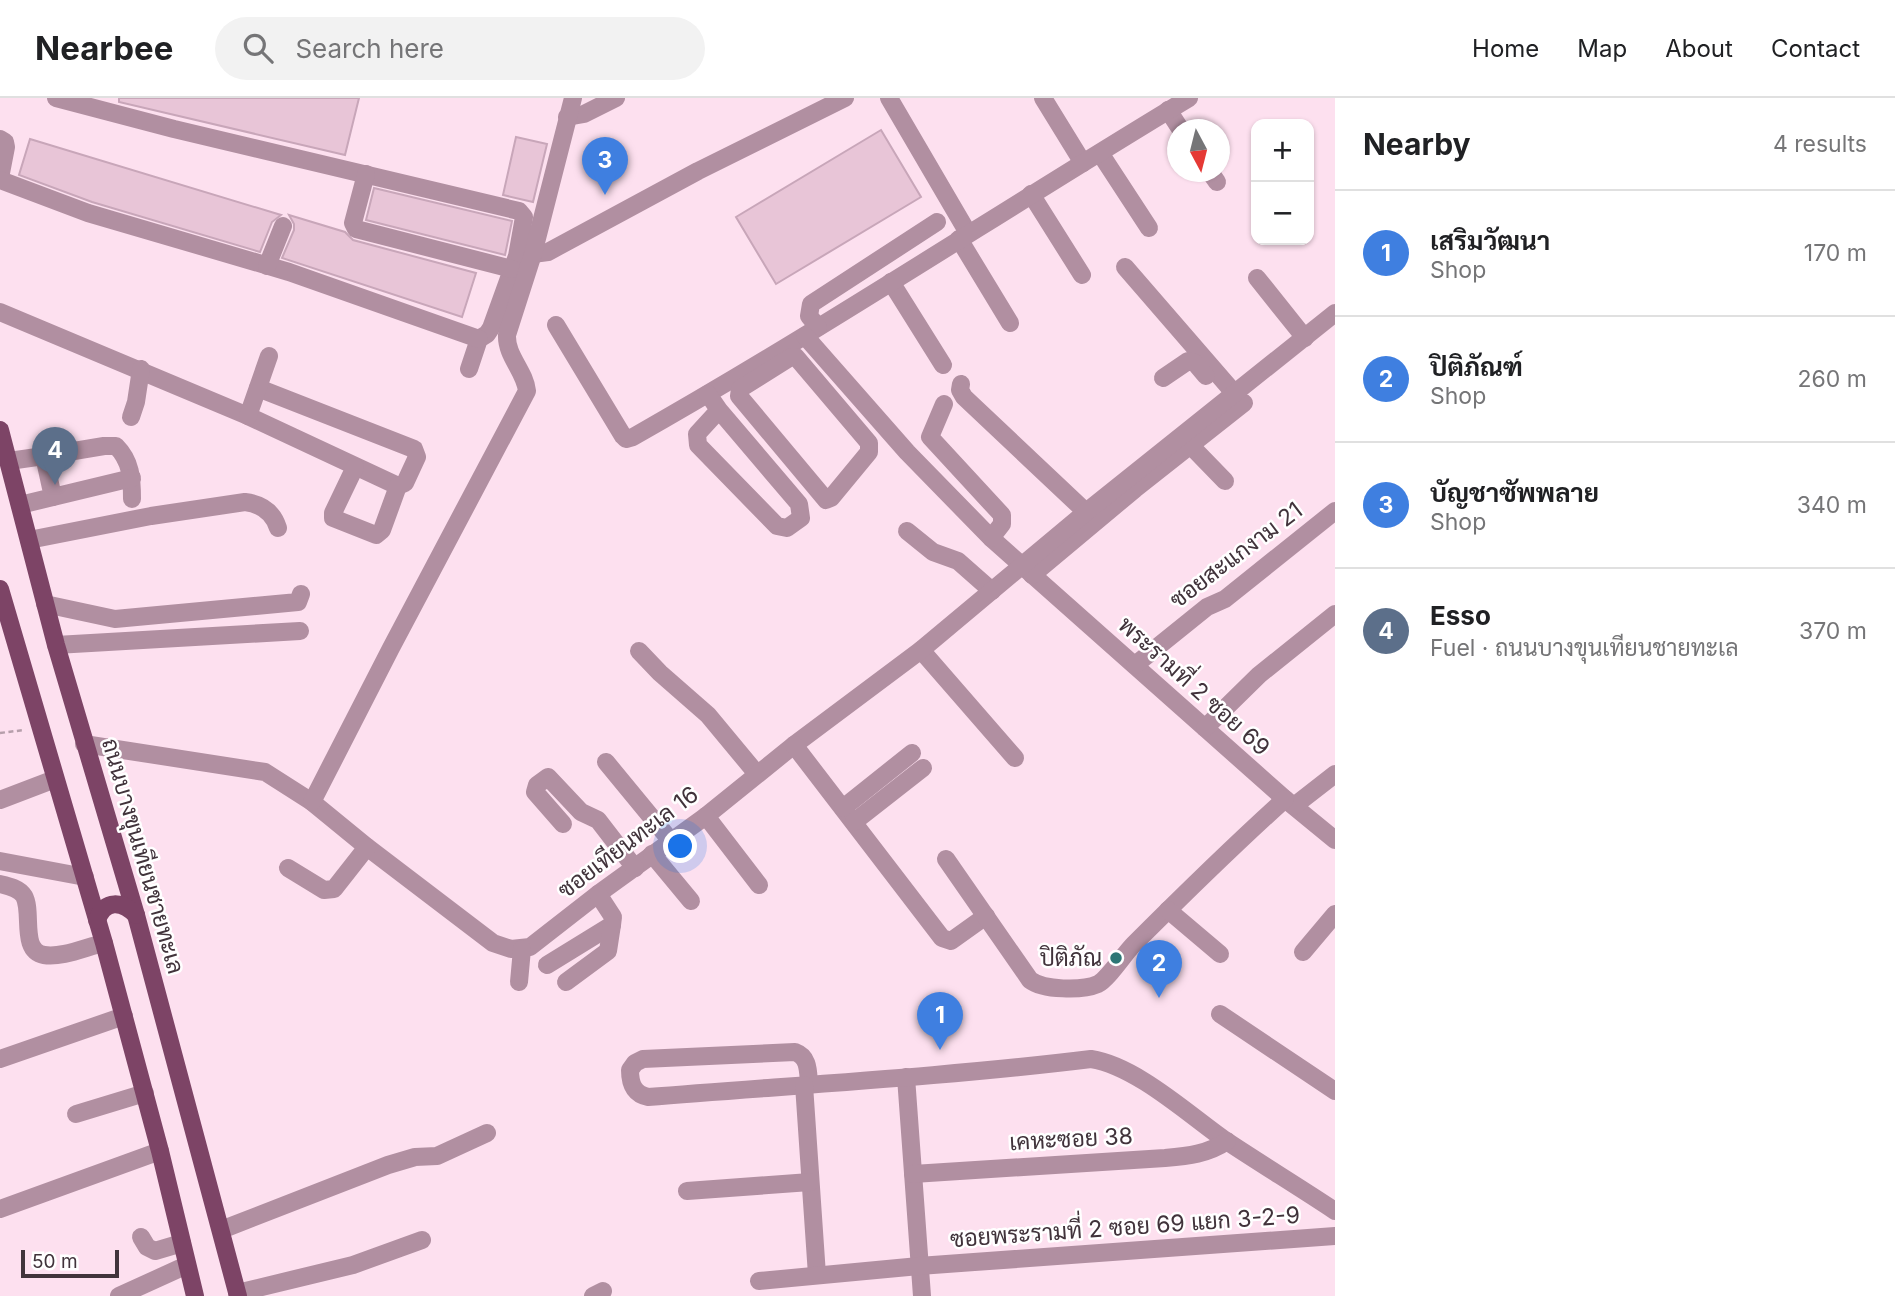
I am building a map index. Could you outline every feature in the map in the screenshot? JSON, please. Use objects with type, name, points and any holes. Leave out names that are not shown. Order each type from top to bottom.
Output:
[{"type":"main road","name":"ถนนบางขุนเทียนชายทะเล","points":[[0,430],[56,645],[136,915],[237,1295]]},
{"type":"main road","points":[[0,589],[104,943],[160,1151],[194,1296]]},
{"type":"main road","points":[[97,920],[103,911],[115,904],[128,906],[136,915]]},
{"type":"street","points":[[55,98],[519,211],[524,217],[517,256],[491,328],[480,339],[470,369]]},
{"type":"street","points":[[312,802],[527,391],[525,380],[506,344],[508,329],[533,254],[573,98]]},
{"type":"street","points":[[568,117],[584,114],[616,98]]},
{"type":"street","points":[[533,254],[548,252],[698,171],[845,98]]},
{"type":"street","points":[[889,98],[1010,323]]},
{"type":"street","points":[[1043,98],[1083,163]]},
{"type":"street","points":[[556,326],[626,439],[633,437],[812,332],[1189,98]]},
{"type":"street","points":[[1168,110],[1174,119]]},
{"type":"street","points":[[0,139],[6,146],[0,179],[89,213],[267,266],[480,339]]},
{"type":"street","points":[[1100,153],[1149,228]]},
{"type":"street","points":[[366,174],[353,223],[356,229],[512,269]]},
{"type":"street","points":[[1031,194],[1082,275]]},
{"type":"street","points":[[812,332],[809,316],[811,304],[937,222]]},
{"type":"street","points":[[267,266],[283,226]]},
{"type":"street","points":[[1125,267],[1235,399]]},
{"type":"street","points":[[1257,278],[1305,338]]},
{"type":"street","points":[[891,282],[943,365]]},
{"type":"street","points":[[0,312],[141,369],[398,486]]},
{"type":"street","points":[[1027,571],[1086,512],[1235,399],[1335,313]]},
{"type":"street","name":"พระรามที่ 2 ซอย 69","points":[[812,332],[834,371],[907,452],[991,538],[1289,803],[1335,839]]},
{"type":"street","points":[[248,416],[269,356]]},
{"type":"street","points":[[793,356],[819,383],[870,447],[869,452],[834,495],[826,500],[738,396],[740,389],[793,356]]},
{"type":"street","points":[[1163,378],[1185,362],[1193,362],[1235,399]]},
{"type":"street","points":[[131,417],[141,369]]},
{"type":"street","points":[[819,383],[834,371]]},
{"type":"street","points":[[961,384],[960,390],[964,397],[1086,512]]},
{"type":"street","points":[[258,388],[414,449],[416,457],[404,483],[398,486],[380,534],[372,535],[333,518],[355,467]]},
{"type":"street","points":[[708,394],[799,504],[801,518],[787,528],[777,526],[698,445],[697,434],[719,410]]},
{"type":"street","points":[[1027,571],[1191,446],[1235,399]]},
{"type":"street","points":[[944,404],[930,437],[1002,514],[1002,524],[991,538]]},
{"type":"street","points":[[9,461],[116,446],[126,456],[132,478],[132,499]]},
{"type":"street","points":[[1191,446],[1225,481]]},
{"type":"street","points":[[44,456],[53,497]]},
{"type":"street","points":[[20,505],[132,478]]},
{"type":"street","points":[[29,540],[151,516],[245,502],[256,504],[275,517],[278,528]]},
{"type":"street","name":"ซอยสะแกงาม 21","points":[[1135,665],[1207,607],[1225,599],[1335,511]]},
{"type":"street","points":[[907,531],[933,552],[958,561],[992,591]]},
{"type":"street","name":"ซอยเทียนทะเล 16","points":[[522,949],[530,947],[706,816],[794,745],[921,650],[992,591],[1027,571]]},
{"type":"street","points":[[46,604],[115,619],[298,601],[301,594]]},
{"type":"street","points":[[1205,728],[1259,676],[1335,614]]},
{"type":"street","points":[[56,645],[300,631]]},
{"type":"street","points":[[921,650],[1015,758]]},
{"type":"street","points":[[639,651],[708,715],[757,774]]},
{"type":"street","points":[[84,744],[265,772],[312,802],[493,943],[511,949],[522,949],[519,982]]},
{"type":"street","points":[[794,745],[942,938],[951,941],[986,916]]},
{"type":"street","points":[[849,815],[912,752]]},
{"type":"street","points":[[606,762],[671,841]]},
{"type":"street","points":[[849,815],[923,768]]},
{"type":"street","points":[[946,859],[1030,980],[1038,986],[1083,987],[1101,982],[1122,956],[1211,866],[1289,803],[1335,774]]},
{"type":"street","points":[[563,824],[535,792],[537,785],[548,777],[581,812],[598,820],[635,868]]},
{"type":"street","points":[[0,800],[55,779]]},
{"type":"street","points":[[706,816],[759,885]]},
{"type":"street","points":[[288,868],[329,891],[334,889],[367,847]]},
{"type":"street","points":[[652,854],[691,901]]},
{"type":"street","points":[[0,861],[85,877]]},
{"type":"street","points":[[0,884],[17,889],[25,897],[31,943],[35,951],[44,955],[60,954],[104,943]]},
{"type":"street","points":[[566,982],[608,951],[611,943],[613,917],[598,894]]},
{"type":"street","points":[[1168,910],[1220,954]]},
{"type":"street","points":[[1303,952],[1335,914]]},
{"type":"street","points":[[547,965],[612,925]]},
{"type":"street","points":[[1220,1014],[1335,1091]]},
{"type":"street","points":[[0,1059],[124,1016]]},
{"type":"street","points":[[817,1275],[810,1182],[806,1085],[806,1060],[802,1055],[794,1052],[643,1059],[635,1063],[630,1070],[634,1089],[639,1095],[648,1097],[806,1085],[906,1077],[1091,1059],[1104,1061],[1134,1076],[1227,1141],[1335,1211]]},
{"type":"street","points":[[906,1077],[922,1296]]},
{"type":"street","points":[[76,1114],[145,1093]]},
{"type":"street","points":[[221,1230],[388,1165],[415,1157],[437,1156],[487,1133]]},
{"type":"street","name":"เคหะซอย 38","points":[[913,1174],[1194,1155],[1215,1149],[1227,1141]]},
{"type":"street","points":[[0,1209],[160,1151]]},
{"type":"street","points":[[687,1191],[810,1182]]},
{"type":"street","name":"ซอยพระรามที่ 2 ซอย 69 แยก 3-2-9","points":[[759,1281],[919,1266],[1335,1236]]},
{"type":"street","points":[[142,1237],[147,1247],[155,1251],[182,1243]]},
{"type":"street","points":[[237,1295],[353,1265],[422,1240]]},
{"type":"street","points":[[118,1296],[187,1265]]},
{"type":"path","points":[[0,733],[39,728]]},
{"type":"building","points":[[119,98],[359,98],[345,155],[119,102]]},
{"type":"building","points":[[881,130],[921,197],[776,284],[736,217]]},
{"type":"building","points":[[516,137],[547,144],[533,202],[503,195]]},
{"type":"building","points":[[30,139],[281,215],[272,222],[260,252],[92,202],[19,175]]},
{"type":"building","points":[[374,188],[512,221],[505,255],[366,220]]},
{"type":"building","points":[[289,215],[345,232],[353,240],[476,273],[462,317],[282,258],[294,230]]},
{"type":"place","name":"บัญชาซัพพลาย","points":[[605,195]]},
{"type":"place","name":"Esso","points":[[55,485]]},
{"type":"place","name":"ปิติภัณ","points":[[1116,958]]},
{"type":"place","name":"ปิติภัณฑ์","points":[[1159,998]]},
{"type":"place","name":"เสริมวัฒนา","points":[[940,1050]]}]
